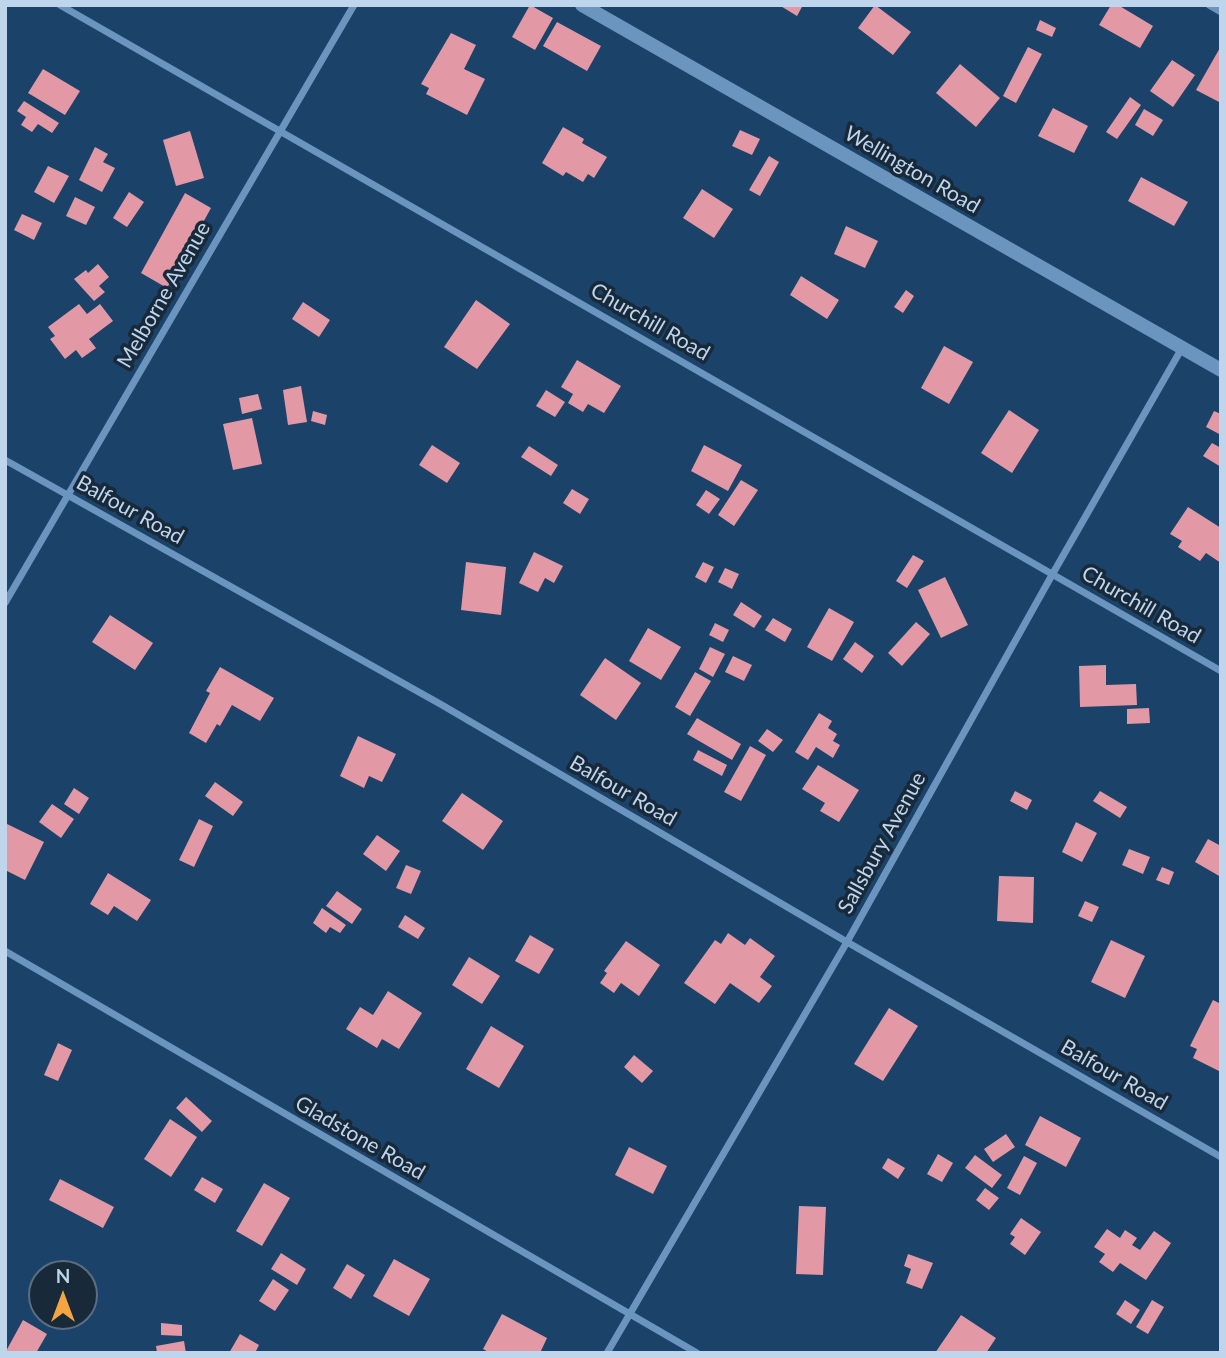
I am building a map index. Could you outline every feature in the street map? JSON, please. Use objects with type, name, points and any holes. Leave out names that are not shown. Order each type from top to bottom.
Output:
[{"type":"main road","name":"Wellington Road","points":[[582,5],[1221,370]]},
{"type":"street","name":"Churchill Road","points":[[60,5],[1221,671]]},
{"type":"street","name":"Melborne Avenue","points":[[5,603],[354,5]]},
{"type":"street","points":[[1209,5],[1221,12]]},
{"type":"street","name":"Sallsbury Avenue","points":[[607,1353],[847,942],[1182,347]]},
{"type":"street","name":"Balfour Road","points":[[5,460],[442,705],[1221,1157]]},
{"type":"street","name":"Gladstone Road","points":[[5,951],[697,1353]]},
{"type":"building","points":[[530,5],[553,18],[535,50],[512,37]]},
{"type":"building","points":[[779,5],[803,5],[797,16]]},
{"type":"building","points":[[875,5],[911,32],[893,55],[858,28]]},
{"type":"building","points":[[1111,5],[1118,5],[1153,26],[1140,48],[1099,25]]},
{"type":"building","points":[[1040,20],[1056,28],[1052,37],[1036,30]]},
{"type":"building","points":[[557,22],[601,46],[587,71],[543,46]]},
{"type":"building","points":[[451,33],[476,45],[464,69],[485,79],[467,115],[426,94],[429,88],[421,84]]},
{"type":"building","points":[[1221,46],[1221,103],[1196,90]]},
{"type":"building","points":[[1028,47],[1042,54],[1016,103],[1003,96]]},
{"type":"building","points":[[1172,60],[1195,75],[1173,107],[1150,91]]},
{"type":"building","points":[[960,64],[1000,98],[976,127],[936,93]]},
{"type":"building","points":[[43,69],[80,91],[65,115],[28,93]]},
{"type":"building","points":[[1130,97],[1141,105],[1117,139],[1106,132]]},
{"type":"building","points":[[24,101],[59,123],[52,133],[38,124],[32,132],[21,125],[26,117],[17,111]]},
{"type":"building","points":[[1053,108],[1088,126],[1074,153],[1038,136]]},
{"type":"building","points":[[1144,109],[1163,120],[1153,136],[1135,125]]},
{"type":"building","points":[[563,127],[584,139],[582,143],[607,157],[594,178],[588,174],[583,182],[566,172],[563,176],[542,163]]},
{"type":"building","points":[[740,130],[760,139],[752,155],[732,146]]},
{"type":"building","points":[[190,131],[204,178],[176,186],[163,140]]},
{"type":"building","points":[[95,147],[108,154],[103,162],[115,168],[102,192],[79,180]]},
{"type":"building","points":[[769,156],[779,162],[760,196],[749,190]]},
{"type":"building","points":[[48,166],[69,176],[54,203],[34,192]]},
{"type":"building","points":[[1141,177],[1188,202],[1174,226],[1128,201]]},
{"type":"building","points":[[702,189],[733,209],[714,238],[683,218]]},
{"type":"building","points":[[129,192],[144,202],[127,227],[113,218]]},
{"type":"building","points":[[185,193],[211,208],[167,288],[141,273]]},
{"type":"building","points":[[75,197],[95,207],[86,225],[66,216]]},
{"type":"building","points":[[22,214],[42,223],[34,240],[14,230]]},
{"type":"building","points":[[846,226],[878,241],[865,268],[834,254]]},
{"type":"building","points":[[98,264],[109,277],[99,286],[105,292],[94,301],[74,279],[86,270],[88,273]]},
{"type":"building","points":[[801,276],[839,300],[827,319],[790,295]]},
{"type":"building","points":[[906,290],[914,296],[903,313],[894,307]]},
{"type":"building","points":[[476,300],[510,324],[477,369],[444,347]]},
{"type":"building","points":[[303,302],[330,320],[319,337],[292,319]]},
{"type":"building","points":[[79,304],[87,314],[100,304],[113,321],[89,339],[96,348],[82,358],[76,350],[65,359],[50,339],[55,336],[48,327]]},
{"type":"building","points":[[944,346],[973,362],[949,404],[921,388]]},
{"type":"building","points":[[577,360],[621,386],[604,413],[588,404],[583,412],[568,403],[573,394],[561,387]]},
{"type":"building","points":[[301,386],[307,422],[288,425],[283,390]]},
{"type":"building","points":[[546,390],[565,402],[555,417],[536,406]]},
{"type":"building","points":[[258,394],[262,409],[242,414],[239,398]]},
{"type":"building","points":[[1009,410],[1039,430],[1012,473],[981,453]]},
{"type":"building","points":[[313,411],[327,415],[325,425],[311,421]]},
{"type":"building","points":[[1214,411],[1221,414],[1221,435],[1206,427]]},
{"type":"building","points":[[252,418],[262,464],[233,470],[223,424]]},
{"type":"building","points":[[1212,443],[1221,448],[1221,467],[1203,456]]},
{"type":"building","points":[[432,445],[460,463],[447,483],[419,465]]},
{"type":"building","points":[[704,445],[742,465],[728,491],[691,471]]},
{"type":"building","points":[[529,446],[558,465],[551,476],[521,457]]},
{"type":"building","points":[[741,480],[758,490],[734,526],[718,515]]},
{"type":"building","points":[[572,489],[589,499],[580,514],[563,503]]},
{"type":"building","points":[[706,490],[720,499],[709,514],[696,505]]},
{"type":"building","points":[[1188,507],[1221,528],[1221,563],[1206,553],[1200,561],[1178,547],[1182,541],[1170,534]]},
{"type":"building","points":[[534,552],[563,566],[554,583],[545,578],[538,592],[519,583]]},
{"type":"building","points":[[913,555],[924,561],[907,588],[896,581]]},
{"type":"building","points":[[466,562],[506,567],[501,615],[461,610]]},
{"type":"building","points":[[703,562],[714,567],[706,583],[695,577]]},
{"type":"building","points":[[725,568],[739,574],[732,589],[718,582]]},
{"type":"building","points":[[945,577],[968,625],[941,638],[918,590]]},
{"type":"building","points":[[741,602],[762,616],[754,628],[733,615]]},
{"type":"building","points":[[829,608],[854,622],[832,661],[807,647]]},
{"type":"building","points":[[110,615],[153,643],[135,670],[92,642]]},
{"type":"building","points":[[773,618],[792,629],[785,642],[765,630]]},
{"type":"building","points":[[916,622],[930,634],[902,666],[888,653]]},
{"type":"building","points":[[715,623],[729,630],[723,642],[709,635]]},
{"type":"building","points":[[648,628],[681,647],[661,680],[629,661]]},
{"type":"building","points":[[855,642],[874,656],[862,673],[843,659]]},
{"type":"building","points":[[710,647],[725,654],[713,677],[699,669]]},
{"type":"building","points":[[733,656],[752,665],[744,681],[725,672]]},
{"type":"building","points":[[605,658],[641,683],[616,720],[580,695]]},
{"type":"building","points":[[1106,665],[1106,685],[1136,684],[1137,705],[1080,707],[1079,666]]},
{"type":"building","points":[[220,667],[274,698],[260,721],[232,705],[206,743],[189,733],[210,693],[206,691]]},
{"type":"building","points":[[695,672],[711,681],[690,716],[675,707]]},
{"type":"building","points":[[1149,708],[1150,723],[1127,724],[1127,709]]},
{"type":"building","points":[[819,713],[832,721],[828,728],[837,734],[833,741],[840,745],[833,758],[816,747],[808,760],[795,752]]},
{"type":"building","points":[[697,718],[741,744],[732,760],[687,734]]},
{"type":"building","points":[[767,729],[783,740],[773,752],[758,741]]},
{"type":"building","points":[[358,736],[396,754],[382,782],[369,776],[364,788],[340,776]]},
{"type":"building","points":[[750,746],[766,755],[741,801],[724,792]]},
{"type":"building","points":[[698,750],[727,765],[722,776],[693,760]]},
{"type":"building","points":[[818,765],[859,790],[839,822],[820,811],[825,803],[802,789]]},
{"type":"building","points":[[215,782],[243,802],[233,816],[205,796]]},
{"type":"building","points":[[74,788],[89,798],[79,814],[64,804]]},
{"type":"building","points":[[1015,791],[1032,800],[1027,810],[1010,801]]},
{"type":"building","points":[[1100,791],[1127,807],[1120,818],[1093,801]]},
{"type":"building","points":[[462,793],[503,821],[483,850],[442,821]]},
{"type":"building","points":[[52,804],[74,819],[61,838],[39,822]]},
{"type":"building","points":[[199,819],[213,826],[194,867],[179,860]]},
{"type":"building","points":[[1076,822],[1097,833],[1082,862],[1062,852]]},
{"type":"building","points":[[5,823],[44,842],[25,880],[5,870]]},
{"type":"building","points":[[377,835],[400,851],[386,871],[363,854]]},
{"type":"building","points":[[1208,839],[1221,846],[1221,877],[1195,862]]},
{"type":"building","points":[[1129,849],[1150,857],[1143,874],[1122,865]]},
{"type":"building","points":[[406,865],[421,871],[411,894],[396,888]]},
{"type":"building","points":[[1162,867],[1174,872],[1169,885],[1156,880]]},
{"type":"building","points":[[108,873],[151,900],[137,921],[114,906],[108,915],[90,904]]},
{"type":"building","points":[[999,876],[1034,877],[1033,923],[997,921]]},
{"type":"building","points":[[337,891],[362,909],[352,924],[326,906]]},
{"type":"building","points":[[1085,901],[1099,907],[1092,922],[1078,916]]},
{"type":"building","points":[[322,908],[346,925],[340,933],[330,927],[326,933],[313,923]]},
{"type":"building","points":[[405,915],[425,928],[418,939],[398,927]]},
{"type":"building","points":[[728,933],[745,945],[750,938],[775,956],[760,977],[772,986],[759,1003],[730,983],[715,1004],[684,983],[715,940],[721,944]]},
{"type":"building","points":[[530,935],[554,949],[539,974],[515,961]]},
{"type":"building","points":[[1111,940],[1145,956],[1125,998],[1091,982]]},
{"type":"building","points":[[626,941],[660,965],[639,996],[621,983],[614,993],[600,983],[607,973],[604,971]]},
{"type":"building","points":[[469,957],[500,976],[482,1004],[452,985]]},
{"type":"building","points":[[388,991],[422,1013],[399,1049],[382,1039],[377,1048],[346,1029],[360,1007],[373,1015]]},
{"type":"building","points":[[1213,1000],[1221,1004],[1221,1072],[1193,1058],[1197,1049],[1190,1046]]},
{"type":"building","points":[[889,1008],[918,1026],[883,1081],[854,1064]]},
{"type":"building","points":[[491,1026],[524,1046],[499,1088],[466,1069]]},
{"type":"building","points":[[58,1043],[72,1050],[58,1081],[44,1075]]},
{"type":"building","points":[[634,1055],[653,1071],[642,1083],[624,1067]]},
{"type":"building","points":[[186,1097],[212,1121],[202,1132],[176,1108]]},
{"type":"building","points":[[1040,1116],[1081,1138],[1066,1167],[1025,1145]]},
{"type":"building","points":[[170,1119],[197,1137],[171,1177],[144,1159]]},
{"type":"building","points":[[1006,1134],[1015,1147],[993,1162],[984,1149]]},
{"type":"building","points":[[629,1147],[667,1166],[653,1194],[615,1175]]},
{"type":"building","points":[[938,1154],[953,1163],[942,1182],[927,1174]]},
{"type":"building","points":[[975,1155],[1002,1175],[992,1188],[965,1168]]},
{"type":"building","points":[[1024,1156],[1037,1163],[1020,1195],[1007,1188]]},
{"type":"building","points":[[888,1158],[905,1168],[898,1179],[882,1168]]},
{"type":"building","points":[[202,1177],[223,1189],[215,1203],[194,1190]]},
{"type":"building","points":[[60,1179],[114,1207],[103,1228],[49,1200]]},
{"type":"building","points":[[264,1183],[290,1198],[262,1246],[236,1231]]},
{"type":"building","points":[[985,1188],[999,1198],[989,1210],[976,1200]]},
{"type":"building","points":[[799,1206],[826,1207],[823,1275],[796,1274]]},
{"type":"building","points":[[1021,1218],[1041,1232],[1025,1255],[1010,1244],[1015,1237],[1010,1234]]},
{"type":"building","points":[[1107,1229],[1120,1238],[1125,1230],[1137,1238],[1132,1245],[1140,1250],[1154,1231],[1171,1243],[1146,1280],[1120,1263],[1113,1272],[1099,1262],[1105,1254],[1094,1247]]},
{"type":"building","points":[[281,1253],[306,1269],[297,1285],[271,1269]]},
{"type":"building","points":[[908,1254],[933,1263],[922,1289],[906,1283],[911,1269],[904,1266]]},
{"type":"building","points":[[394,1259],[430,1279],[409,1316],[373,1296]]},
{"type":"building","points":[[347,1264],[365,1275],[351,1299],[333,1288]]},
{"type":"building","points":[[273,1279],[289,1290],[275,1311],[259,1301]]},
{"type":"building","points":[[1125,1300],[1140,1310],[1131,1324],[1116,1314]]},
{"type":"building","points":[[1152,1300],[1164,1307],[1148,1334],[1136,1327]]},
{"type":"building","points":[[502,1314],[547,1338],[540,1353],[490,1353],[483,1349]]},
{"type":"building","points":[[961,1315],[996,1338],[986,1353],[935,1353]]},
{"type":"building","points":[[23,1320],[28,1323],[28,1330],[40,1330],[47,1334],[36,1353],[5,1353]]},
{"type":"building","points":[[161,1323],[182,1325],[182,1336],[161,1335]]},
{"type":"building","points":[[240,1334],[259,1345],[255,1353],[229,1353]]},
{"type":"building","points":[[184,1341],[186,1353],[157,1353],[156,1346]]}]
